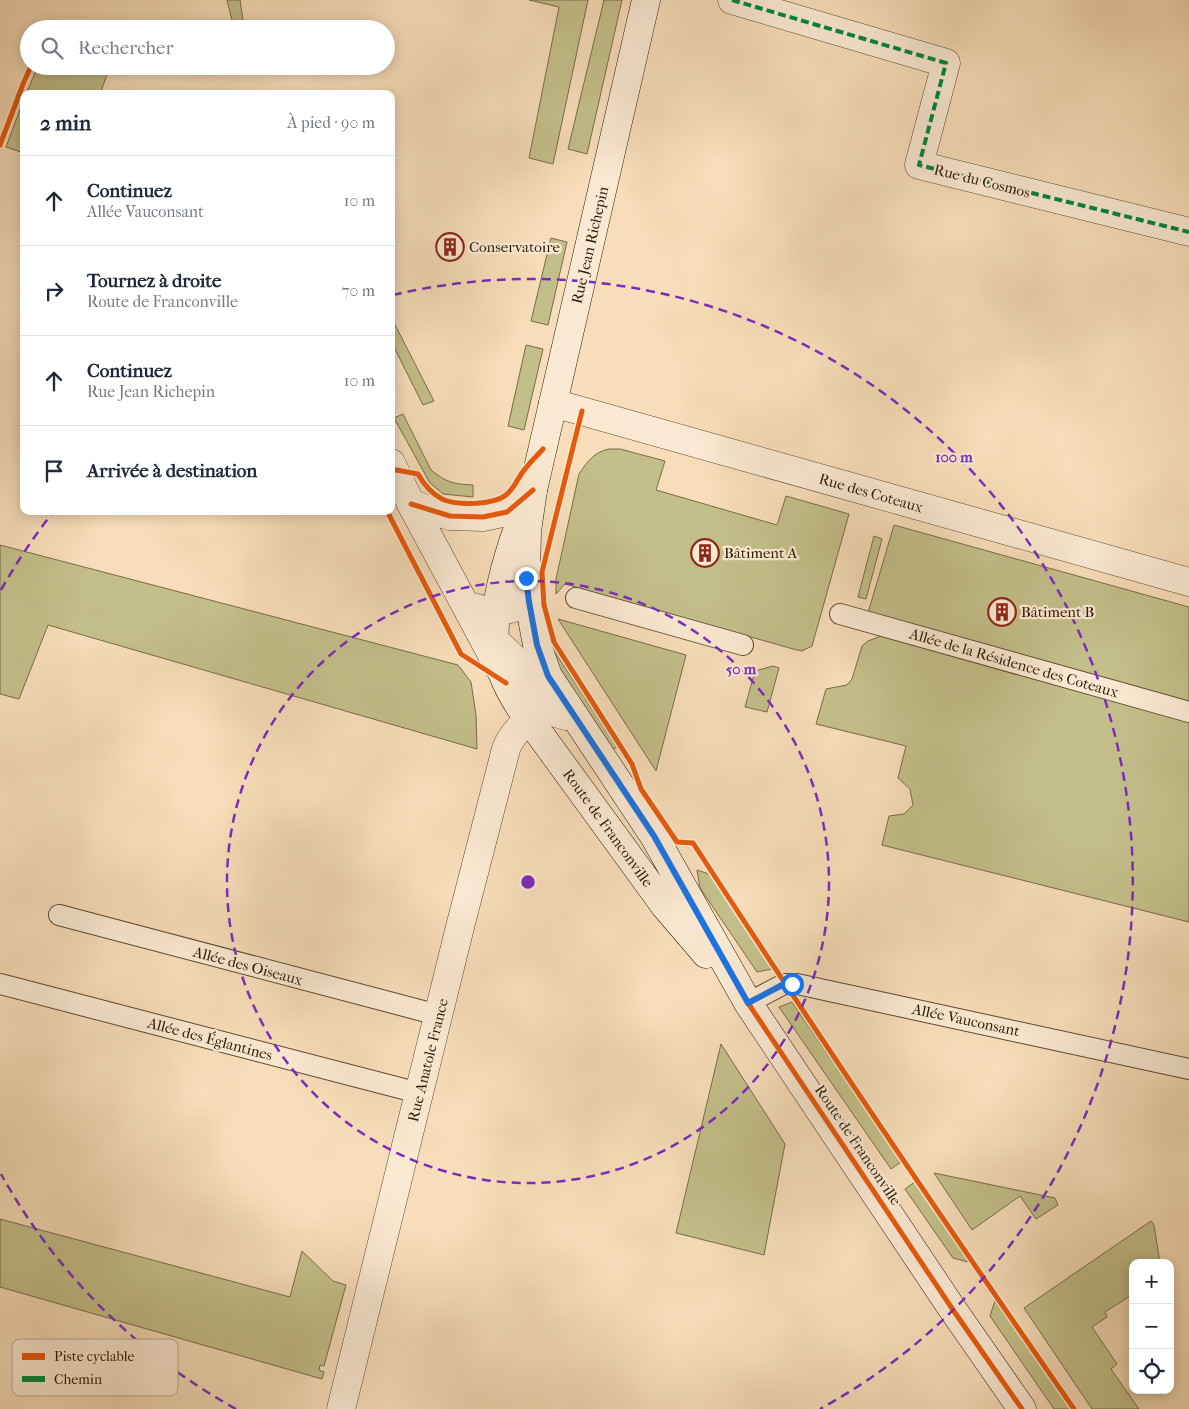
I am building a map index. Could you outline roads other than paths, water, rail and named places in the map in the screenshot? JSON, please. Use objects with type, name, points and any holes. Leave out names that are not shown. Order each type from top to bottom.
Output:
[{"type":"street","name":"Rue Jean Richepin","points":[[537,645],[526,578],[527,531],[533,490],[646,0]]},
{"type":"street","name":"Rue du Cosmos","points":[[732,0],[946,63],[919,165],[1189,232]]},
{"type":"street","name":"Rue des Coteaux","points":[[553,403],[1189,582]]},
{"type":"street","points":[[395,470],[462,599],[475,608],[485,610],[490,625],[529,599]]},
{"type":"street","name":"Rue Jean Richepin","points":[[502,674],[490,625],[511,548],[533,490]]},
{"type":"street","points":[[411,504],[450,516],[483,518],[507,512],[533,490]]},
{"type":"street","name":"Route de Franconville","points":[[490,625],[521,665],[665,906],[748,1003]]},
{"type":"street","name":"Route de Franconville","points":[[537,645],[548,676],[553,717]]},
{"type":"street","name":"Route de Franconville","points":[[502,674],[510,690],[553,717],[654,836],[748,1003],[1022,1409]]},
{"type":"street","name":"Rue Anatole France","points":[[341,1409],[508,741],[553,717]]},
{"type":"lane","points":[[576,598],[743,644]]},
{"type":"lane","name":"Allée de la Résidence des Coteaux","points":[[840,614],[1189,712]]},
{"type":"lane","name":"Allée des Oiseaux","points":[[59,915],[438,1015]]},
{"type":"lane","name":"Allée des Églantines","points":[[0,984],[420,1094]]},
{"type":"lane","name":"Allée Vauconsant","points":[[748,1003],[784,984],[797,984],[1189,1069]]},
{"type":"place","name":"Conservatoire","points":[[450,247]]},
{"type":"place","name":"Bâtiment A","points":[[705,553]]},
{"type":"place","name":"Bâtiment B","points":[[1002,612]]}]
